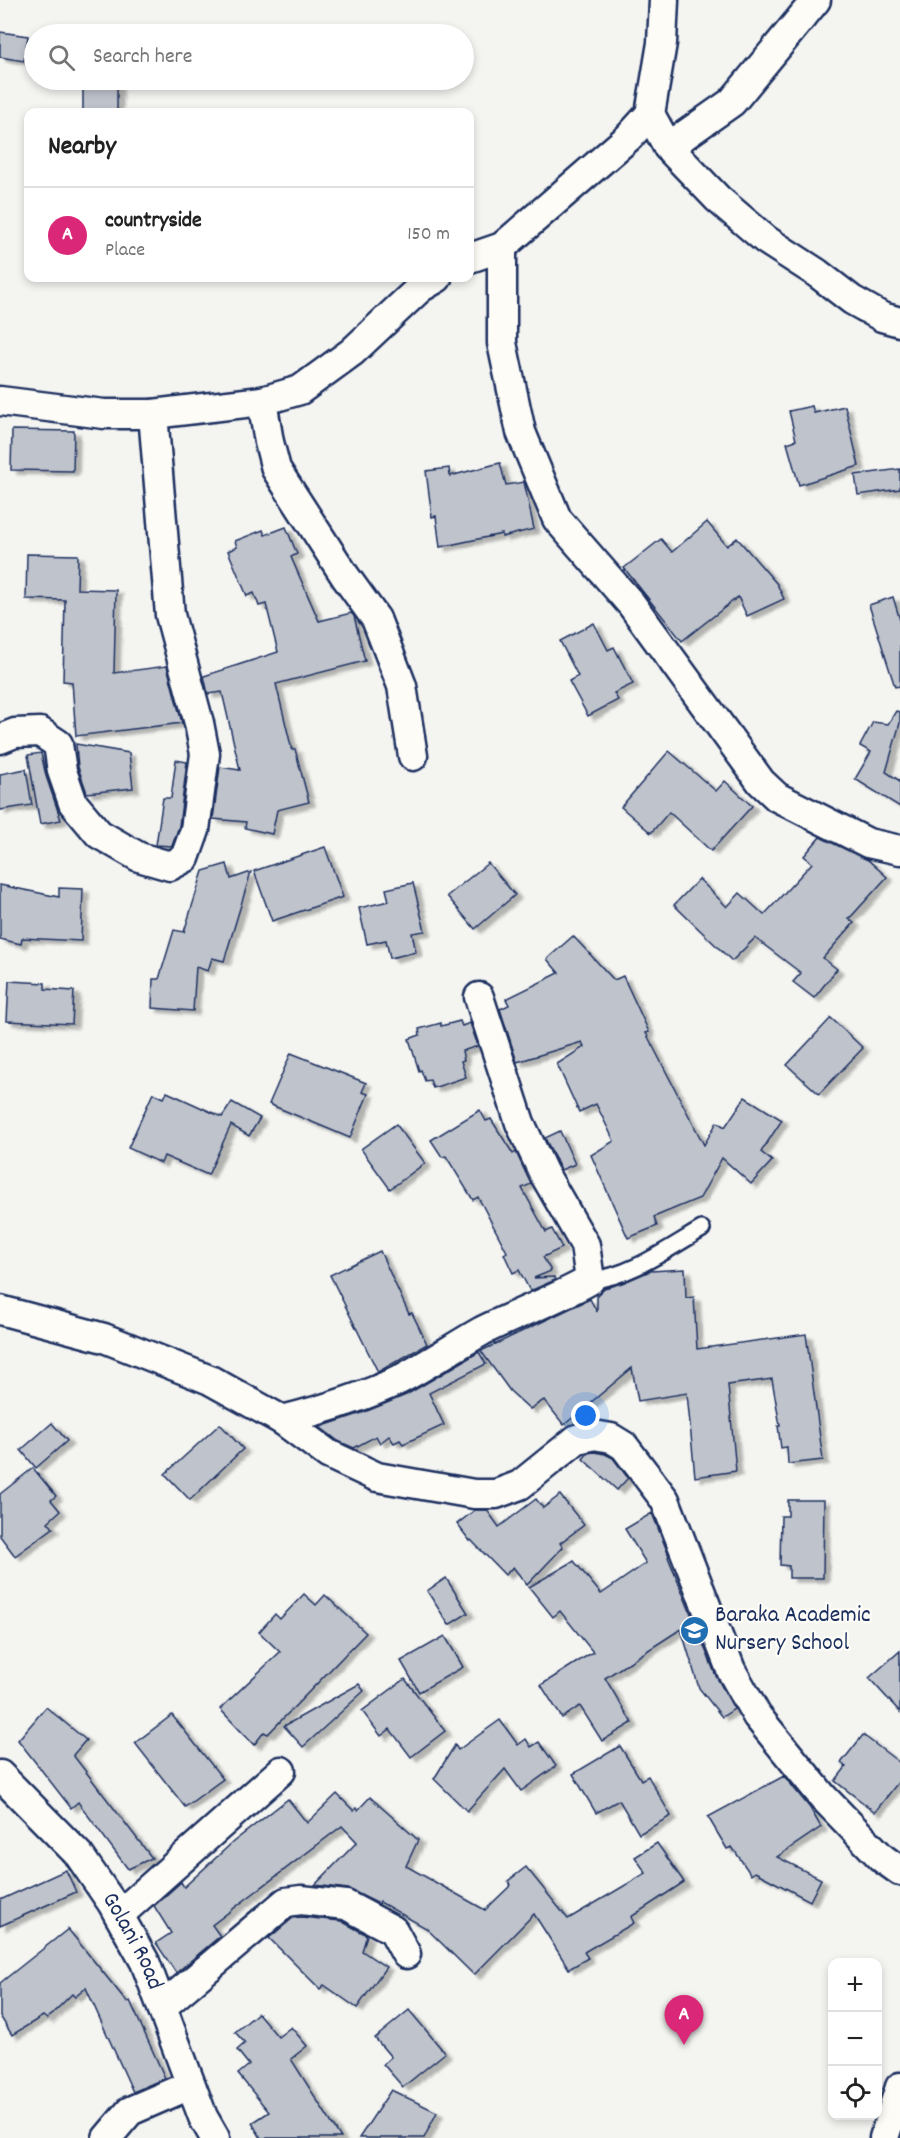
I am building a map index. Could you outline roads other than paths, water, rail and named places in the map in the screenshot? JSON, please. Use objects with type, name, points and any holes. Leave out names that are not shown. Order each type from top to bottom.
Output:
[{"type":"street","points":[[474,257],[502,247],[629,137],[650,114],[662,43],[664,0]]},
{"type":"street","points":[[668,147],[732,102],[816,0]]},
{"type":"street","points":[[650,114],[668,147],[718,199],[766,240],[817,273],[852,300],[882,317],[900,322]]},
{"type":"street","points":[[502,247],[502,343],[521,432],[557,519],[632,604],[760,782],[777,797],[868,843],[900,850]]},
{"type":"street","points":[[0,401],[104,414],[153,414],[262,401],[300,390],[352,352],[420,288],[430,282]]},
{"type":"street","points":[[262,401],[276,469],[345,576],[376,619],[402,686],[413,756]]},
{"type":"street","points":[[0,739],[15,733],[40,732],[58,744],[62,771],[73,803],[99,834],[139,856],[170,866],[185,858],[195,830],[205,754],[170,615],[153,414]]},
{"type":"street","points":[[282,1420],[328,1409],[398,1380],[483,1331],[564,1295],[590,1280],[585,1245],[543,1172],[520,1123],[479,997]]},
{"type":"street","points":[[0,1310],[104,1338],[210,1380],[282,1420],[328,1454],[376,1477],[474,1494],[496,1494],[520,1485],[577,1439],[594,1435],[611,1438],[624,1446],[665,1500],[731,1670],[757,1716],[823,1797],[882,1858],[900,1872]]},
{"type":"street","points":[[119,1915],[281,1771]]},
{"type":"street","name":"Golani Road","points":[[0,1775],[79,1855],[119,1915],[145,1962],[190,2085],[215,2138]]},
{"type":"street","points":[[162,2007],[286,1902],[301,1900],[346,1905],[393,1930],[406,1954]]},
{"type":"street","points":[[107,2138],[130,2111],[190,2085]]},
{"type":"street","points":[[884,2138],[900,2088]]},
{"type":"lane","points":[[590,1280],[603,1279],[625,1272],[702,1229]]},
{"type":"place","name":"Baraka Academic Nursery School","points":[[694,1630]]},
{"type":"place","name":"countryside","points":[[684,2045]]}]
